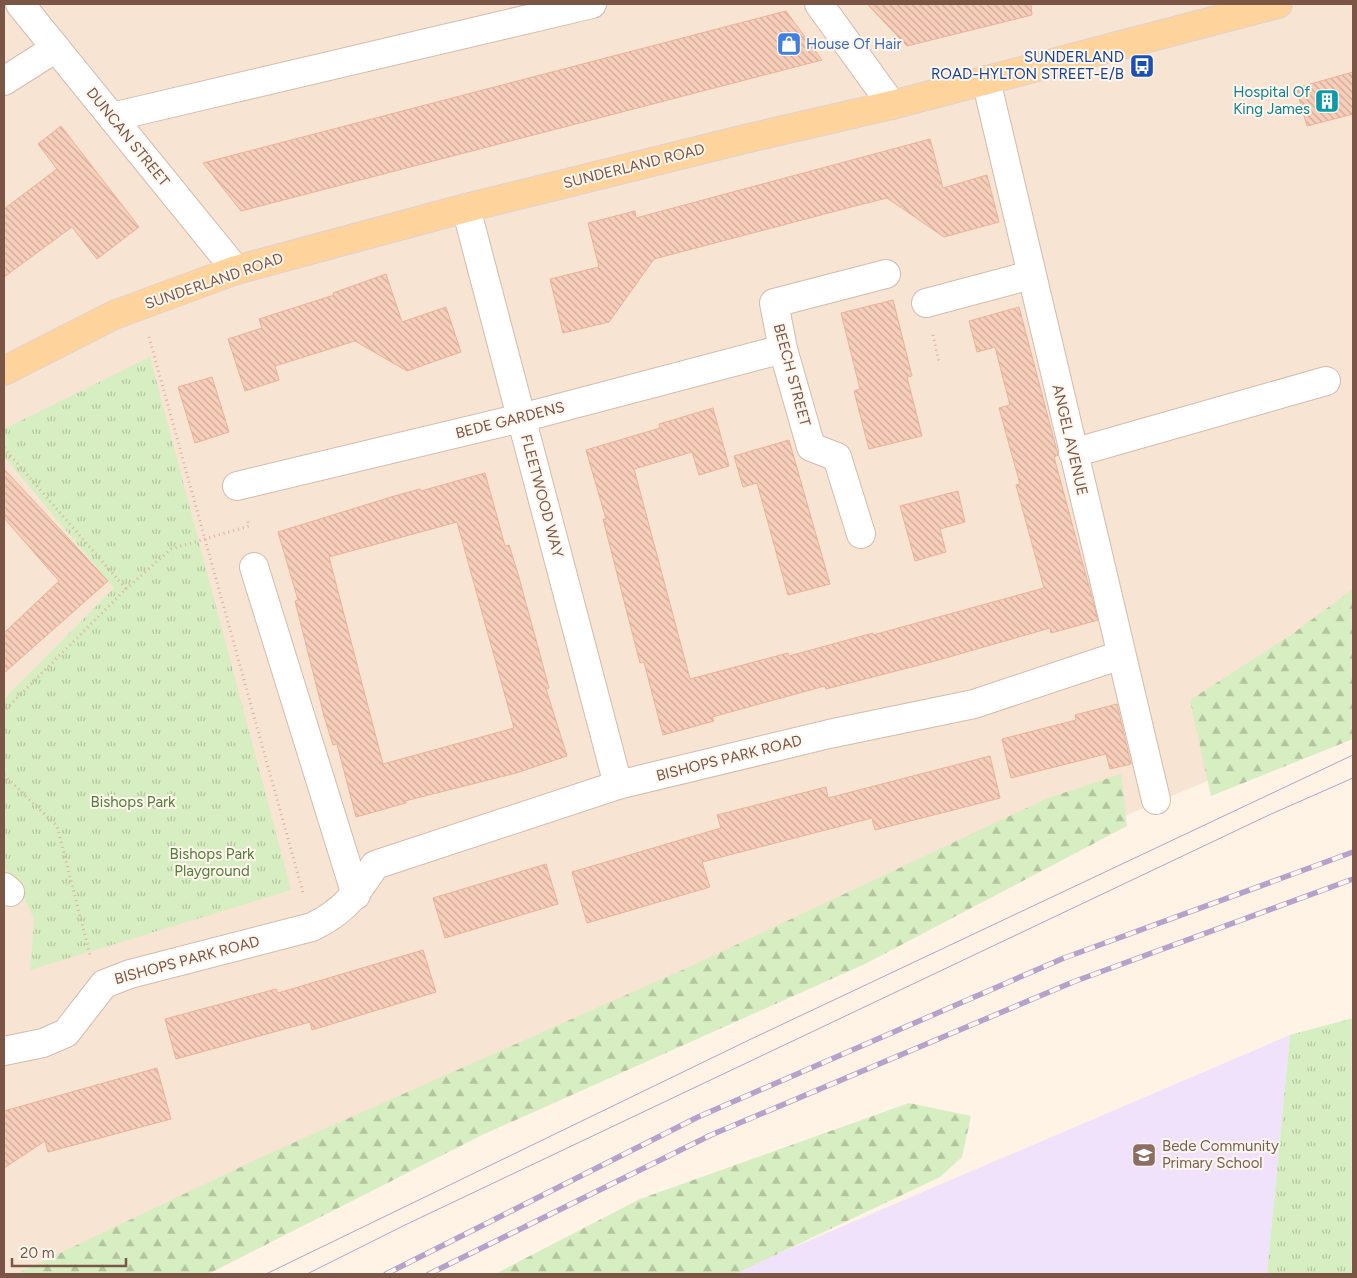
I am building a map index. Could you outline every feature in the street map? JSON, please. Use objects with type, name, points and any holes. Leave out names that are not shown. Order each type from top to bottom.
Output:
[{"type":"main road","name":"SUNDERLAND ROAD","points":[[4,372],[114,315],[236,270],[466,208],[740,140],[892,105],[986,80],[1229,9],[1278,4]]},
{"type":"street","name":"DUNCAN STREET","points":[[21,4],[236,270]]},
{"type":"street","points":[[112,117],[592,4]]},
{"type":"street","points":[[819,4],[892,105]]},
{"type":"street","points":[[4,81],[56,48]]},
{"type":"street","name":"ANGEL AVENUE","points":[[986,80],[1156,800]]},
{"type":"street","name":"FLEETWOOD WAY","points":[[466,208],[618,785]]},
{"type":"street","name":"BEECH STREET","points":[[861,534],[837,457],[811,446],[783,349],[774,303],[886,274]]},
{"type":"street","points":[[926,303],[1031,275]]},
{"type":"street","name":"BEDE GARDENS","points":[[236,486],[521,418],[783,349]]},
{"type":"street","points":[[1073,452],[1326,381]]},
{"type":"street","points":[[254,567],[356,895]]},
{"type":"street","name":"BISHOPS PARK ROAD","points":[[4,1051],[43,1043],[66,1033],[104,984],[130,974],[312,927],[333,917],[356,895],[375,865],[618,785],[829,734],[974,704],[1121,655]]},
{"type":"path","points":[[153,352],[312,927]]},
{"type":"path","points":[[4,448],[126,589]]},
{"type":"path","points":[[4,711],[126,589],[171,550],[249,526],[236,486]]},
{"type":"path","points":[[4,775],[57,826],[86,948],[104,984]]},
{"type":"shaded area","points":[[4,4],[1353,4],[1353,719],[377,1134],[99,1274],[4,1274]]},
{"type":"shaded area","name":"Bede Community Primary School","points":[[1290,1035],[1267,1274],[731,1274]]},
{"type":"green space","name":"Bishops Park","points":[[150,357],[291,890],[30,970],[34,919],[14,878],[4,869],[4,699],[114,588],[4,456],[4,429]]},
{"type":"green space","points":[[1353,589],[1353,739],[1211,796],[1190,700],[1291,635]]},
{"type":"green space","points":[[1121,774],[1127,826],[865,964],[482,1135],[208,1274],[16,1274],[268,1154],[689,967],[1048,798]]},
{"type":"green space","points":[[1353,1018],[1353,1274],[1267,1274],[1290,1035]]},
{"type":"green space","points":[[909,1103],[971,1116],[962,1157],[940,1177],[735,1274],[495,1274],[640,1199]]},
{"type":"building","points":[[867,4],[1031,4],[1032,15],[907,46]]},
{"type":"building","points":[[786,11],[822,60],[241,211],[203,163]]},
{"type":"building","name":"Hospital Of King James","points":[[1353,72],[1353,114],[1307,126],[1296,88]]},
{"type":"building","points":[[61,126],[139,227],[97,259],[72,227],[4,277],[4,209],[57,169],[38,144]]},
{"type":"building","points":[[930,139],[943,188],[987,175],[999,222],[944,237],[887,198],[859,205],[654,259],[609,322],[563,333],[550,279],[599,267],[588,223],[635,211],[636,218]]},
{"type":"building","points":[[386,274],[402,322],[446,307],[461,352],[407,371],[355,341],[275,366],[279,380],[245,391],[228,339],[262,328],[259,319],[334,295],[333,293]]},
{"type":"building","points":[[893,300],[912,376],[907,377],[922,436],[869,449],[854,391],[860,389],[841,313]]},
{"type":"building","points":[[1019,307],[1058,455],[1054,457],[1098,620],[1051,633],[1050,628],[935,661],[826,689],[825,686],[712,717],[714,721],[663,735],[644,662],[640,663],[603,519],[606,519],[586,450],[660,428],[659,424],[713,408],[729,466],[699,475],[692,452],[634,469],[690,679],[788,653],[789,656],[873,633],[873,635],[1044,588],[1016,485],[1020,484],[999,408],[1010,405],[995,347],[977,352],[969,321]]},
{"type":"building","points":[[212,377],[229,432],[195,443],[178,387]]},
{"type":"building","points":[[789,440],[830,584],[788,595],[757,483],[743,487],[734,456]]},
{"type":"building","points":[[4,469],[108,581],[4,673],[4,633],[59,581],[4,518]]},
{"type":"building","points":[[485,473],[505,546],[509,545],[518,574],[549,688],[546,689],[567,756],[516,773],[405,801],[406,803],[356,817],[337,744],[333,745],[324,716],[295,601],[298,600],[278,532],[391,497],[420,489],[421,491]],"holes":[[[457,522],[514,728],[383,764],[329,557]]]},
{"type":"building","points":[[958,491],[965,522],[940,529],[946,552],[915,561],[900,506]]},
{"type":"building","points":[[1117,704],[1131,764],[1110,769],[1106,754],[1011,778],[1002,739],[1076,720],[1075,715]]},
{"type":"building","points":[[990,756],[1000,798],[875,830],[872,818],[702,862],[710,887],[587,923],[572,872],[721,828],[717,815],[826,787],[828,798]]},
{"type":"building","points":[[546,864],[558,904],[445,938],[433,898]]},
{"type":"building","points":[[423,950],[436,992],[312,1030],[310,1022],[176,1059],[165,1019],[276,989],[278,993]]},
{"type":"building","points":[[157,1068],[171,1119],[48,1152],[45,1141],[4,1168],[4,1111]]},
{"type":"tram line","points":[[266,1274],[749,1040],[1353,755]]},
{"type":"tram line","points":[[307,1274],[405,1225],[1269,815],[1353,778]]},
{"type":"railway","points":[[386,1274],[698,1117],[1064,958],[1353,852]]},
{"type":"railway","points":[[429,1274],[711,1135],[1073,982],[1353,879]]},
{"type":"place","name":"House Of Hair","points":[[789,44]]},
{"type":"place","name":"SUNDERLAND ROAD-HYLTON STREET-E/B","points":[[1142,66]]},
{"type":"place","name":"Hospital Of King James","points":[[1327,101]]},
{"type":"place","name":"Bede Community Primary School","points":[[1144,1155]]},
{"type":"park label","name":"Bishops Park Playground","points":[[212,862]]}]
